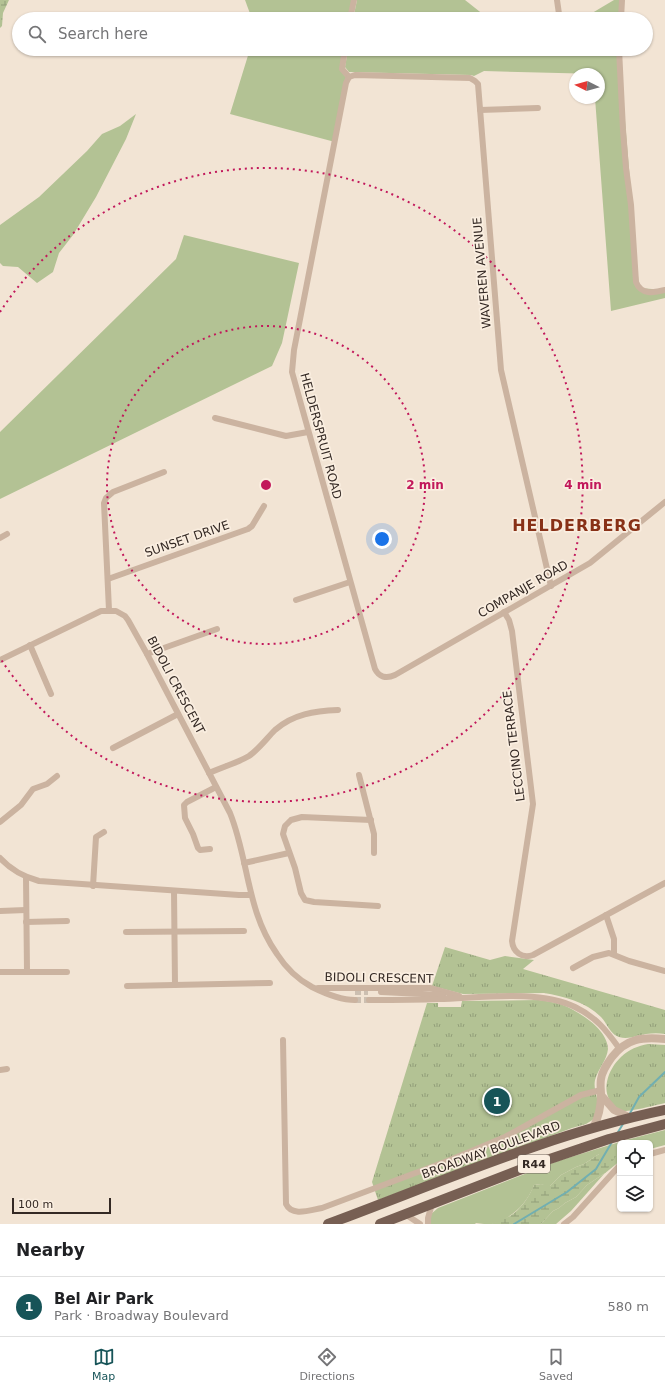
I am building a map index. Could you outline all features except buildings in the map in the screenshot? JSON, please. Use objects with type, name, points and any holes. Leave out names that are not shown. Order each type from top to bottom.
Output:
[{"type":"main road","name":"BROADWAY BOULEVARD","points":[[328,1224],[528,1149],[629,1117],[665,1110]]},
{"type":"main road","name":"R44","points":[[380,1224],[535,1164],[665,1124]]},
{"type":"street","points":[[351,12],[354,0]]},
{"type":"street","points":[[557,0],[559,12]]},
{"type":"street","points":[[621,12],[622,0]]},
{"type":"street","points":[[344,56],[342,69],[349,77]]},
{"type":"street","points":[[619,56],[623,130],[631,205],[636,282],[645,292],[665,290]]},
{"type":"street","name":"WAVEREN AVENUE","points":[[349,77],[355,75],[470,78],[478,84],[501,370],[551,586]]},
{"type":"street","name":"HELDERSPRUIT ROAD","points":[[349,77],[346,83],[292,363],[292,372],[374,669],[382,676]]},
{"type":"street","points":[[480,110],[538,108]]},
{"type":"street","points":[[215,418],[286,436],[308,432]]},
{"type":"street","points":[[0,660],[102,611],[109,610],[104,503],[106,498],[113,492],[164,472]]},
{"type":"street","name":"COMPANJE ROAD","points":[[382,676],[390,677],[395,675],[590,563],[665,502]]},
{"type":"street","name":"SUNSET DRIVE","points":[[108,579],[248,529],[252,526],[264,506]]},
{"type":"street","points":[[0,538],[7,534]]},
{"type":"street","points":[[296,600],[350,582]]},
{"type":"street","name":"BIDOLI CRESCENT","points":[[109,610],[116,611],[125,616],[147,654],[234,821],[255,911],[262,929],[272,947],[292,973],[304,982],[316,988],[332,995],[355,996],[316,988]]},
{"type":"street","name":"LECCINO TERRACE","points":[[504,612],[509,620],[512,630],[533,804],[512,941],[514,949],[522,956],[530,956],[606,915]]},
{"type":"street","points":[[147,654],[217,630]]},
{"type":"street","points":[[30,645],[51,694]]},
{"type":"street","points":[[209,773],[249,756],[276,730],[290,720],[313,712],[338,710]]},
{"type":"street","points":[[112,748],[178,714]]},
{"type":"street","points":[[0,822],[21,805],[32,789],[47,784],[57,776]]},
{"type":"street","points":[[358,776],[371,820],[375,840],[374,853]]},
{"type":"street","points":[[210,849],[200,850],[198,848],[185,818],[184,809],[187,802],[216,787]]},
{"type":"street","points":[[371,820],[302,817],[291,820],[285,826],[283,834],[295,868],[301,893],[305,900],[314,902],[378,906]]},
{"type":"street","points":[[93,886],[96,837],[104,832]]},
{"type":"street","points":[[244,863],[289,853]]},
{"type":"street","points":[[0,858],[26,877],[39,881],[93,886],[251,895]]},
{"type":"street","points":[[26,877],[27,971]]},
{"type":"street","points":[[614,954],[614,940],[606,915],[665,883]]},
{"type":"street","points":[[174,891],[175,985]]},
{"type":"street","points":[[0,911],[26,910]]},
{"type":"street","points":[[26,922],[66,921]]},
{"type":"street","points":[[126,932],[244,931]]},
{"type":"street","points":[[573,968],[599,954],[609,953],[629,961],[665,971]]},
{"type":"street","points":[[0,972],[67,972]]},
{"type":"street","points":[[126,986],[270,983]]},
{"type":"street","name":"BIDOLI CRESCENT","points":[[316,988],[430,988],[443,995]]},
{"type":"street","name":"BIDOLI CRESCENT","points":[[443,995],[401,1000],[369,996],[432,993],[465,998],[533,996],[557,1000],[574,1006],[597,1020],[605,1028],[619,1048]]},
{"type":"street","points":[[593,1128],[600,1113],[601,1079],[603,1071],[619,1048],[638,1040],[653,1038],[665,1039]]},
{"type":"street","points":[[283,1040],[286,1204],[291,1210],[300,1212],[322,1208],[450,1160],[505,1137],[580,1095],[601,1093]]},
{"type":"street","points":[[601,1093],[614,1110],[629,1117]]},
{"type":"street","points":[[653,1153],[665,1150]]},
{"type":"street","points":[[564,1224],[573,1217],[617,1168]]},
{"type":"street","points":[[428,1224],[432,1204]]},
{"type":"street","points":[[405,1214],[420,1224]]},
{"type":"green space","points":[[0,0],[9,0],[3,13],[2,26],[0,28]]},
{"type":"green space","points":[[245,0],[354,0],[351,12],[249,12]]},
{"type":"green space","points":[[357,0],[465,0],[480,12],[354,12]]},
{"type":"green space","points":[[614,0],[622,0],[621,12],[594,12]]},
{"type":"green space","points":[[248,56],[344,56],[342,67],[349,77],[335,142],[230,114]]},
{"type":"green space","points":[[347,56],[620,56],[639,288],[665,290],[665,298],[611,311],[595,104],[605,104],[605,68],[569,68],[569,73],[484,71],[474,76],[349,72],[345,67]]},
{"type":"green space","points":[[136,114],[126,139],[96,197],[73,235],[59,253],[53,272],[37,283],[18,267],[3,266],[0,263],[0,225],[39,197],[87,151],[102,134],[120,126]]},
{"type":"green space","points":[[184,235],[299,263],[282,343],[272,366],[0,499],[0,432],[176,259]]},
{"type":"green space","points":[[445,947],[490,960],[505,956],[534,960],[523,969],[665,1010],[665,1034],[651,1033],[630,1038],[616,1036],[603,1019],[588,1007],[574,1000],[551,994],[463,994],[432,986]]},
{"type":"green space","points":[[539,1000],[560,1004],[575,1011],[590,1021],[603,1034],[607,1042],[607,1053],[595,1080],[598,1108],[594,1119],[586,1124],[378,1200],[372,1182],[427,1003],[438,1003],[438,1007],[461,1007],[462,1001]]},
{"type":"green space","points":[[648,1044],[665,1045],[665,1103],[621,1111],[610,1101],[607,1095],[606,1088],[609,1074],[616,1062],[624,1054],[634,1048]]},
{"type":"green space","points":[[665,1130],[665,1145],[653,1148],[653,1140],[626,1140]]},
{"type":"green space","points":[[617,1143],[617,1163],[604,1174],[571,1211],[556,1224],[541,1224],[553,1211],[576,1197],[587,1185],[605,1173],[599,1154],[584,1164],[561,1175],[549,1187],[541,1184],[534,1185],[531,1192],[518,1210],[499,1222],[492,1224],[431,1224],[431,1214],[438,1208],[558,1161]]},
{"type":"green space","points":[[599,1154],[616,1156],[605,1173],[587,1185],[576,1197],[553,1211],[541,1224],[491,1224],[510,1216],[518,1210],[534,1185],[541,1184],[550,1186],[561,1175],[584,1164]]},
{"type":"waterway","points":[[629,1115],[639,1097],[665,1072]]},
{"type":"waterway","points":[[618,1132],[623,1124]]},
{"type":"waterway","points":[[514,1224],[567,1192],[596,1169],[612,1142]]},
{"type":"tunnel","points":[[355,992],[368,992]]},
{"type":"tunnel","points":[[355,1000],[369,1000]]},
{"type":"place","name":"Bel Air Park","points":[[497,1101]]},
{"type":"district","name":"HELDERBERG","points":[[577,525]]}]
